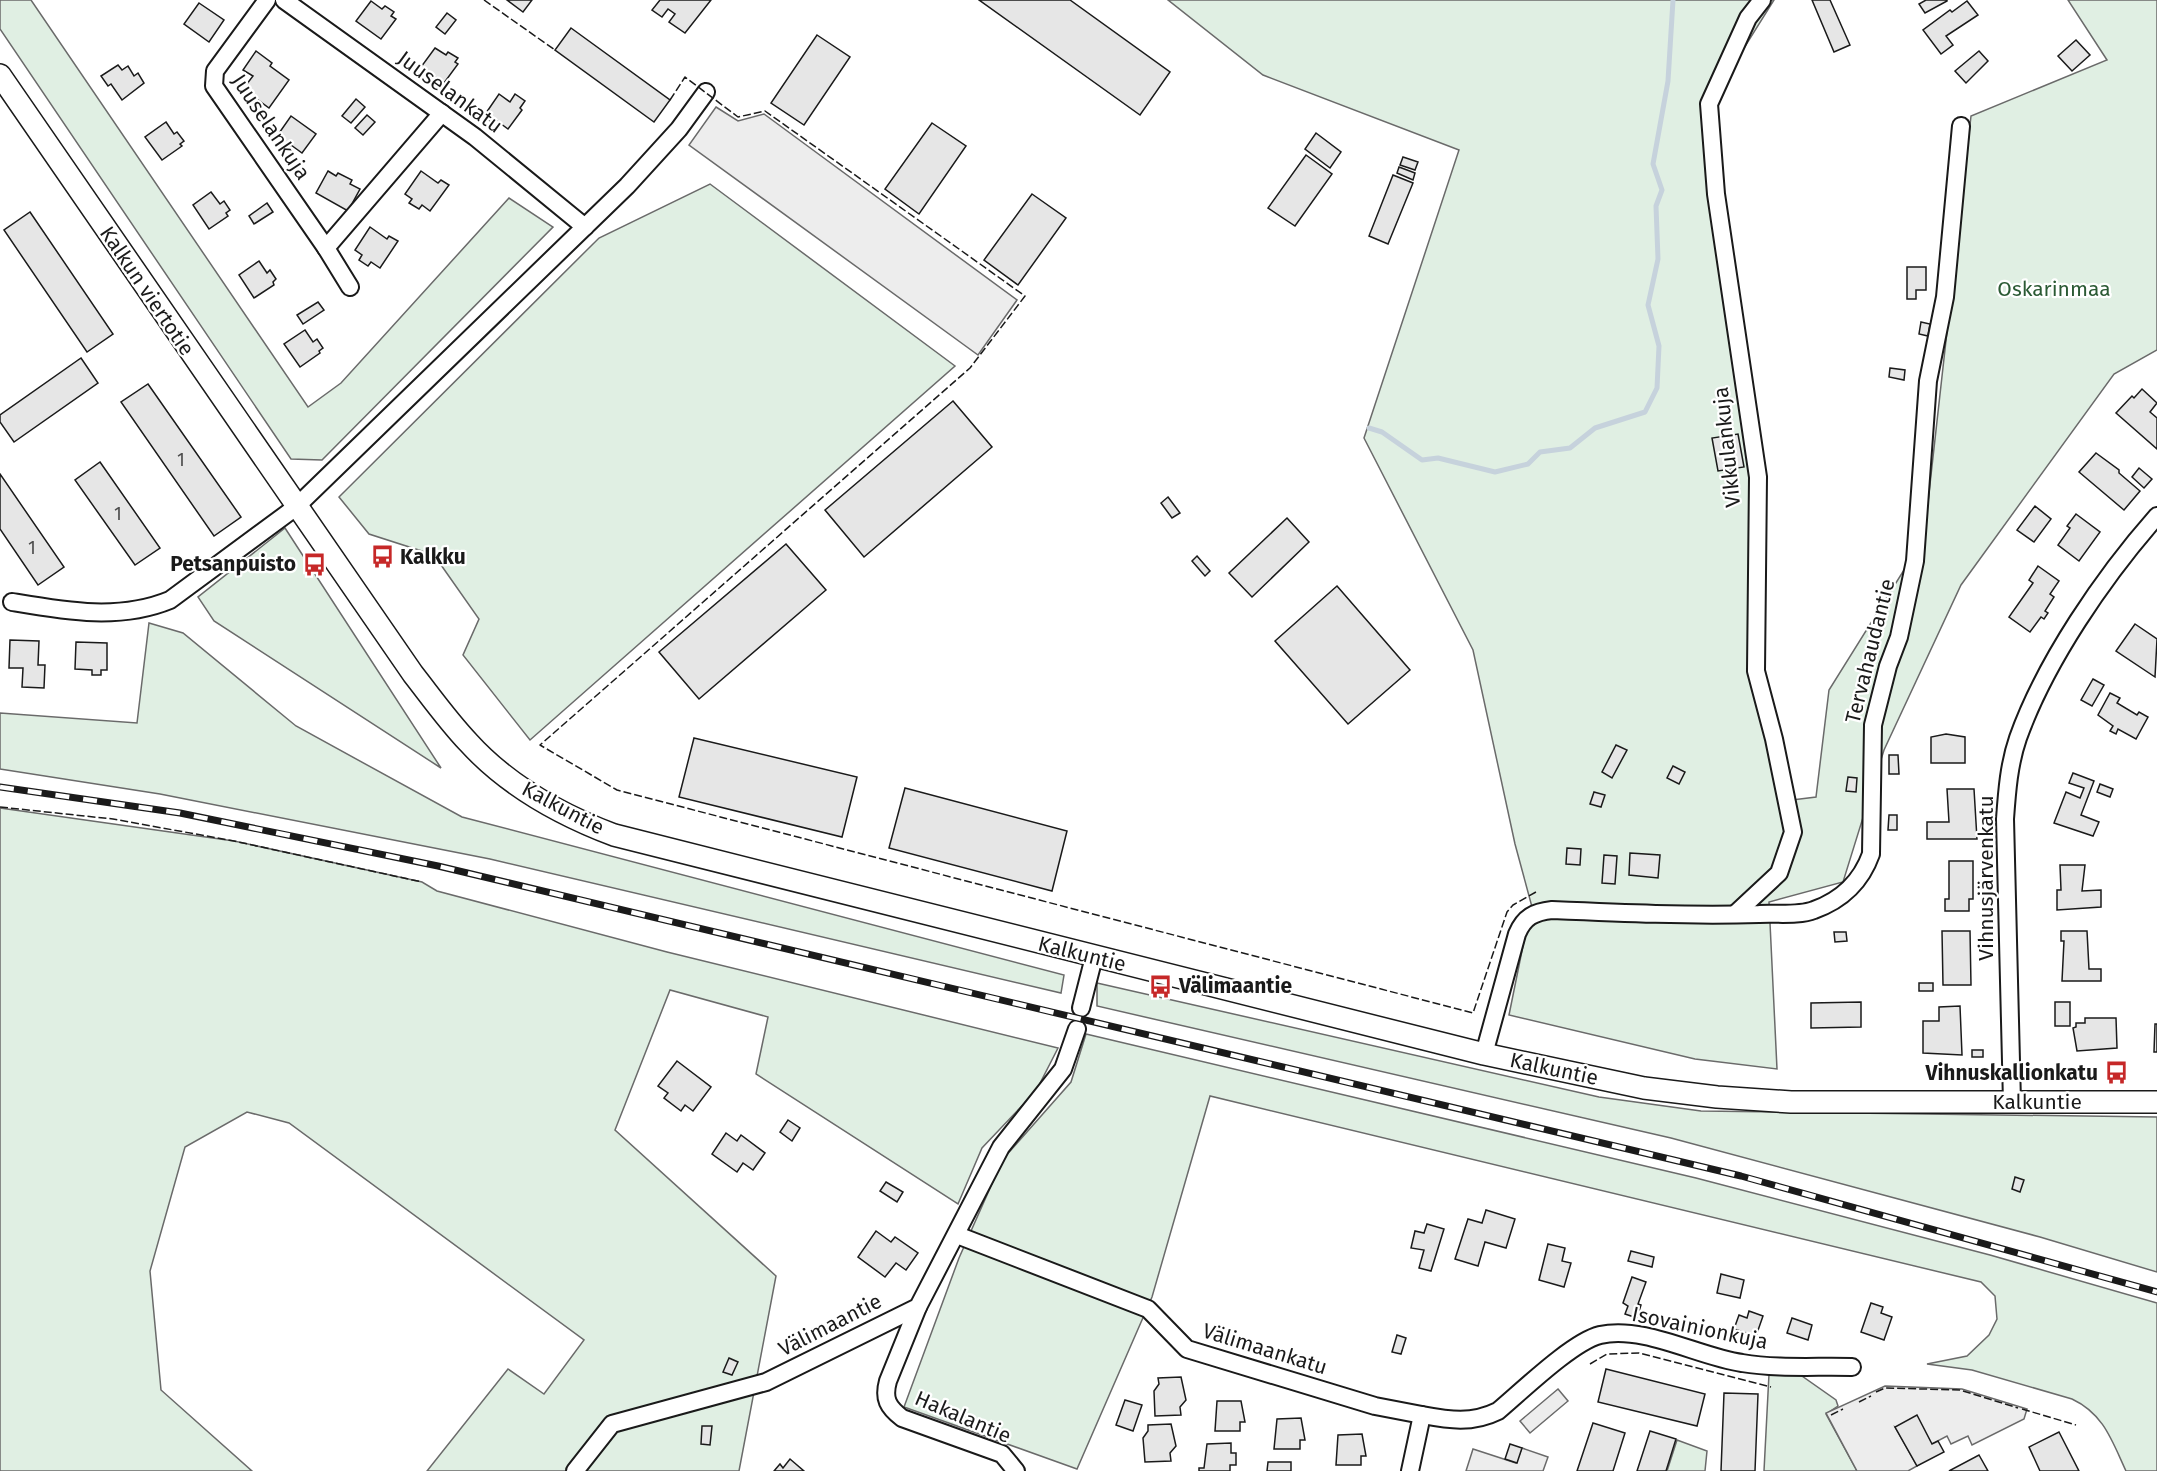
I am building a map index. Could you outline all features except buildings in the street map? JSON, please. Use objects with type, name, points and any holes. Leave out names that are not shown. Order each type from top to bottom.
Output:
[{"type":"street","name":"Juuselankuja","points":[[267,0],[215,70],[214,86],[326,249],[350,288]]},
{"type":"street","name":"Juuselankatu","points":[[284,0],[442,113],[585,227]]},
{"type":"street","name":"Vikkulankuja","points":[[1735,914],[1779,873],[1793,832],[1774,739],[1756,671],[1758,477],[1716,194],[1709,104],[1748,18],[1762,0]]},
{"type":"street","name":"Kalkun viertotie","points":[[0,75],[296,507]]},
{"type":"street","points":[[12,602],[72,612],[128,613],[149,609],[170,600],[296,507],[585,227],[661,150],[706,92]]},
{"type":"street","points":[[326,249],[442,113]]},
{"type":"street","name":"Tervahaudantie","points":[[1484,1054],[1517,934],[1532,915],[1552,910],[1683,916],[1812,911],[1841,898],[1857,882],[1871,854],[1873,725],[1888,666],[1899,637],[1915,561],[1928,381],[1944,297],[1961,126]]},
{"type":"street","name":"Kalkuntie","points":[[296,507],[413,674],[469,743],[515,784],[582,823],[614,835],[1484,1054],[1644,1088],[1717,1098],[1791,1102],[2157,1102]]},
{"type":"street","name":"Vihnusjärvenkatu","points":[[2012,1102],[2005,819],[2011,767],[2018,739],[2053,662],[2102,588],[2157,516]]},
{"type":"street","points":[[1081,1008],[1094,957]]},
{"type":"street","points":[[918,1307],[957,1235],[983,1177],[1001,1147],[1063,1069],[1077,1029]]},
{"type":"street","name":"Välimaankatu","points":[[957,1235],[1148,1309],[1186,1349],[1375,1406],[1422,1415]]},
{"type":"street","name":"Välimaantie","points":[[575,1471],[612,1424],[766,1382],[918,1307]]},
{"type":"street","name":"Hakalantie","points":[[918,1307],[888,1381],[885,1393],[889,1407],[902,1418],[1002,1454],[1016,1471]]},
{"type":"street","name":"Isovainionkuja","points":[[1422,1415],[1454,1420],[1485,1417],[1498,1411],[1580,1345],[1599,1336],[1619,1333],[1640,1336],[1740,1363],[1852,1367]]},
{"type":"street","points":[[1410,1471],[1422,1415]]},
{"type":"green space","points":[[0,0],[31,0],[308,407],[341,383],[509,198],[553,227],[322,460],[291,459],[0,29]]},
{"type":"green space","name":"Oskarinmaa","points":[[1168,0],[1774,0],[1709,104],[1751,477],[1752,672],[1784,801],[1816,797],[1829,690],[1924,538],[1971,116],[2107,60],[2068,0],[2157,0],[2157,350],[2114,374],[1961,585],[1884,750],[1843,882],[1769,902],[1777,1069],[1695,1059],[1509,1015],[1526,931],[1535,918],[1515,844],[1473,650],[1364,438],[1459,150],[1263,75]]},
{"type":"green space","points":[[710,184],[955,366],[530,740],[463,655],[479,619],[434,555],[369,534],[339,497],[599,238]]},
{"type":"green space","points":[[285,528],[441,768],[214,621],[198,597]]},
{"type":"green space","points":[[149,623],[183,633],[296,726],[462,817],[1064,975],[1061,993],[490,859],[160,794],[0,769],[0,713],[137,723]]},
{"type":"green space","points":[[0,808],[234,841],[422,882],[437,891],[667,952],[1058,1048],[1036,1091],[982,1148],[958,1204],[756,1074],[768,1017],[670,990],[615,1130],[776,1276],[739,1471],[427,1471],[508,1369],[544,1394],[584,1340],[289,1123],[247,1112],[185,1147],[150,1271],[161,1390],[252,1471],[0,1471]]},
{"type":"green space","points":[[1097,983],[1599,1097],[1701,1111],[2157,1117],[2157,1272],[2040,1237],[1671,1138],[1097,1006]]},
{"type":"green space","points":[[1086,1034],[1696,1178],[1990,1255],[2157,1303],[2157,1471],[2126,1471],[2106,1429],[2092,1412],[2072,1399],[1972,1370],[1927,1364],[1967,1356],[1989,1335],[1997,1319],[1995,1296],[1981,1282],[1210,1096],[1152,1297],[1077,1469],[904,1407],[959,1258],[1003,1159],[1071,1082]]},
{"type":"green space","points":[[1769,1374],[1799,1374],[1836,1400],[1838,1406],[1826,1414],[1857,1471],[1764,1471]]},
{"type":"green space","points":[[1677,1440],[1707,1451],[1705,1471],[1667,1471]]},
{"type":"shaded area","points":[[716,107],[738,121],[764,114],[1017,300],[978,355],[689,145]]},
{"type":"shaded area","points":[[1885,1386],[1962,1389],[2027,1409],[2024,1419],[1972,1445],[1968,1436],[1951,1444],[1947,1436],[1932,1444],[1895,1427],[1917,1466],[1908,1471],[1857,1471],[1826,1413]]},
{"type":"shaded area","points":[[1558,1389],[1568,1401],[1530,1433],[1520,1421]]},
{"type":"shaded area","points":[[1522,1448],[1548,1457],[1543,1471],[1466,1471],[1473,1449],[1516,1463]]},
{"type":"waterway","points":[[1369,428],[1382,432],[1422,460],[1438,458],[1495,472],[1528,464],[1540,452],[1570,448],[1595,428],[1645,412],[1657,388],[1659,346],[1648,305],[1658,259],[1656,206],[1662,190],[1653,164],[1668,81],[1673,0]]},
{"type":"railway","points":[[0,787],[180,813],[438,866],[1741,1176],[2157,1292]]},
{"type":"fence","points":[[484,0],[555,50]]},
{"type":"fence","points":[[670,100],[685,77],[738,117],[765,111],[1025,296],[970,368],[540,745],[617,790],[1473,1013],[1507,912],[1513,905],[1536,892]]},
{"type":"fence","points":[[0,807],[113,819],[234,841],[422,882]]},
{"type":"fence","points":[[1590,1364],[1607,1354],[1639,1353],[1771,1387]]},
{"type":"fence","points":[[1876,1392],[1885,1388],[1960,1390],[2018,1408]]},
{"type":"fence","points":[[1859,1402],[1871,1396]]},
{"type":"fence","points":[[1831,1415],[1843,1409]]},
{"type":"fence","points":[[2022,1409],[2076,1425]]},
{"type":"place","name":"Kalkku","points":[[382,557]]},
{"type":"place","name":"Petsanpuisto","points":[[314,564]]},
{"type":"place","name":"Välimaantie","points":[[1161,986]]},
{"type":"place","name":"Vihnuskallionkatu","points":[[2116,1073]]}]
